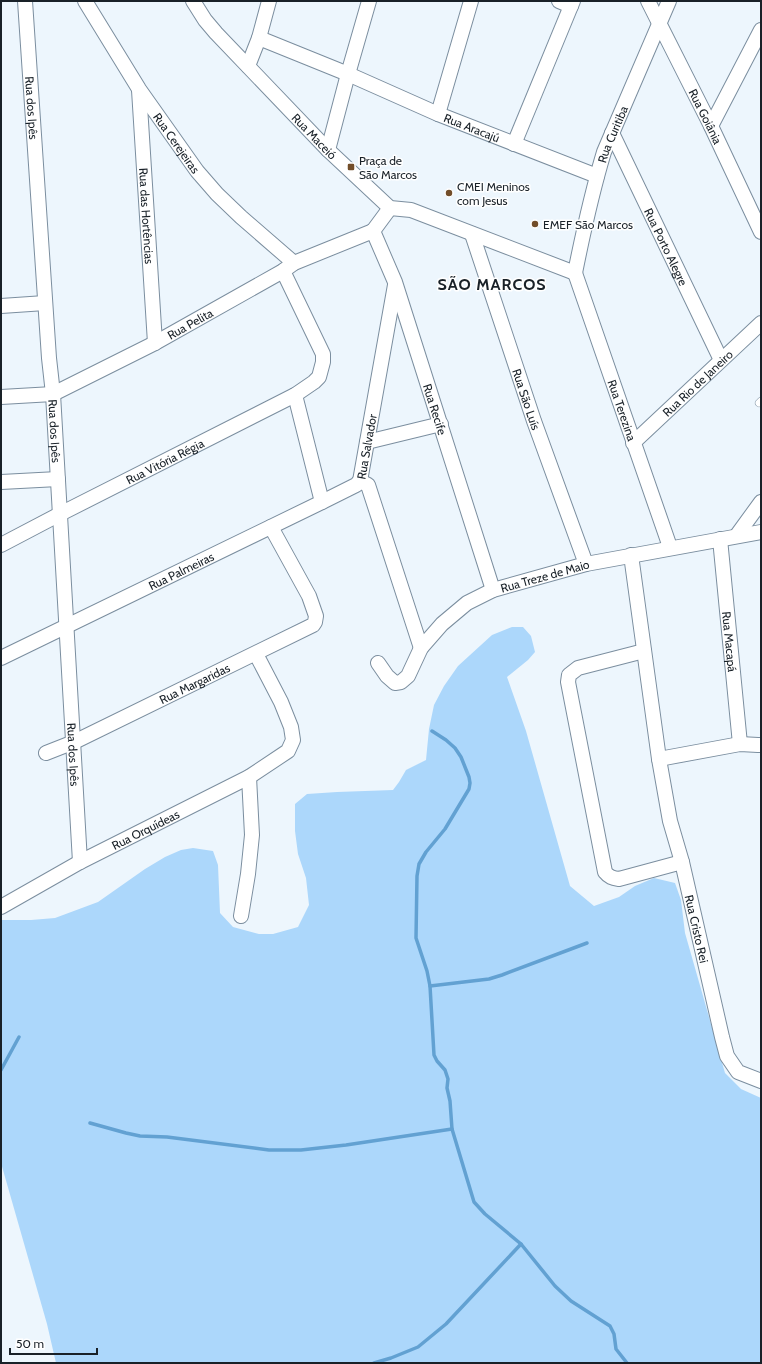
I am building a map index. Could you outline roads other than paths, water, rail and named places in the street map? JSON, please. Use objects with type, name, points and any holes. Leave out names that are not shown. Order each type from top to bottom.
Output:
[{"type":"street","name":"Rua dos Ipês","points":[[25,1],[45,303],[53,394],[80,862]]},
{"type":"street","name":"Rua Cerejeiras","points":[[85,1],[139,89],[197,171],[217,194],[241,217],[294,263]]},
{"type":"street","name":"Rua Maceió","points":[[193,1],[205,20],[216,33],[328,150],[390,208]]},
{"type":"street","points":[[248,66],[259,38],[269,1]]},
{"type":"street","points":[[328,150],[369,1]]},
{"type":"street","points":[[438,114],[471,1]]},
{"type":"street","name":"Rua Goiânia","points":[[648,1],[711,126],[761,232]]},
{"type":"street","name":"Rua Curitiba","points":[[575,273],[585,223],[597,176],[612,133],[669,1]]},
{"type":"street","points":[[514,144],[568,3]]},
{"type":"street","points":[[711,126],[761,30]]},
{"type":"street","name":"Rua Aracajú","points":[[259,38],[348,74],[438,114],[597,176]]},
{"type":"street","name":"Rua das Hortências","points":[[139,89],[154,343]]},
{"type":"street","name":"Rua Porto Alegre","points":[[612,133],[721,360]]},
{"type":"street","points":[[373,231],[390,208],[411,210],[575,273]]},
{"type":"street","name":"Rua Pelita","points":[[1,396],[53,394],[154,343],[283,271],[294,263],[373,231]]},
{"type":"street","name":"Rua Recife","points":[[373,231],[396,282],[493,590]]},
{"type":"street","name":"Rua São Luís","points":[[472,234],[534,421],[586,564]]},
{"type":"street","name":"Rua Vitória Régia","points":[[1,545],[295,395],[314,382],[319,377],[321,370],[322,354],[283,271]]},
{"type":"street","name":"Rua Terezina","points":[[575,273],[670,547]]},
{"type":"street","name":"Rua Salvador","points":[[396,282],[360,481],[368,485],[421,648]]},
{"type":"street","points":[[1,306],[45,303]]},
{"type":"street","name":"Rua Rio de Janeiro","points":[[633,443],[761,323]]},
{"type":"street","points":[[295,395],[322,502]]},
{"type":"street","points":[[367,442],[441,424]]},
{"type":"street","points":[[1,482],[58,479]]},
{"type":"street","name":"Rua Palmeiras","points":[[1,658],[322,502],[356,485],[360,481]]},
{"type":"street","points":[[736,535],[761,502]]},
{"type":"street","name":"Rua Margaridas","points":[[46,753],[74,742],[313,625],[316,616],[309,596],[271,527]]},
{"type":"street","name":"Rua Treze de Maio","points":[[378,663],[387,676],[395,683],[400,682],[410,673],[421,648],[442,624],[467,603],[493,590],[586,564],[670,547],[761,532]]},
{"type":"street","name":"Rua Macapá","points":[[720,539],[740,744]]},
{"type":"street","name":"Rua Cristo Rei","points":[[631,555],[659,759],[670,821],[682,862],[727,1056],[738,1072],[761,1081]]},
{"type":"street","points":[[644,651],[578,668],[569,675],[568,682],[605,872],[608,876],[619,879],[682,862]]},
{"type":"street","name":"Rua Orquídeas","points":[[1,907],[80,862],[249,777],[288,751],[293,740],[291,727],[281,702],[256,654]]},
{"type":"street","points":[[659,759],[740,744],[760,748]]},
{"type":"street","points":[[241,916],[248,874],[252,835],[249,777]]},
{"type":"waterway","points":[[432,731],[455,748],[461,757],[470,783],[469,789],[445,829],[426,852],[419,864],[417,876],[416,938],[427,971],[430,986],[434,1055],[445,1070],[448,1079],[447,1088],[450,1101],[452,1129],[474,1202],[485,1214],[521,1244],[555,1286],[571,1301],[610,1326],[614,1334],[616,1349],[627,1363]]},
{"type":"waterway","points":[[430,986],[489,979],[587,943]]},
{"type":"waterway","points":[[1,1070],[19,1037]]},
{"type":"waterway","points":[[90,1123],[140,1136],[167,1137],[269,1150],[301,1150],[346,1145],[452,1129]]},
{"type":"waterway","points":[[374,1363],[418,1347],[446,1324],[521,1244]]},
{"type":"place","name":"Praça de São Marcos","points":[[351,167]]},
{"type":"place","name":"CMEI Meninos com Jesus","points":[[449,193]]},
{"type":"place","name":"EMEF São Marcos","points":[[535,224]]},
{"type":"district","name":"SÃO MARCOS","points":[[492,284]]}]
